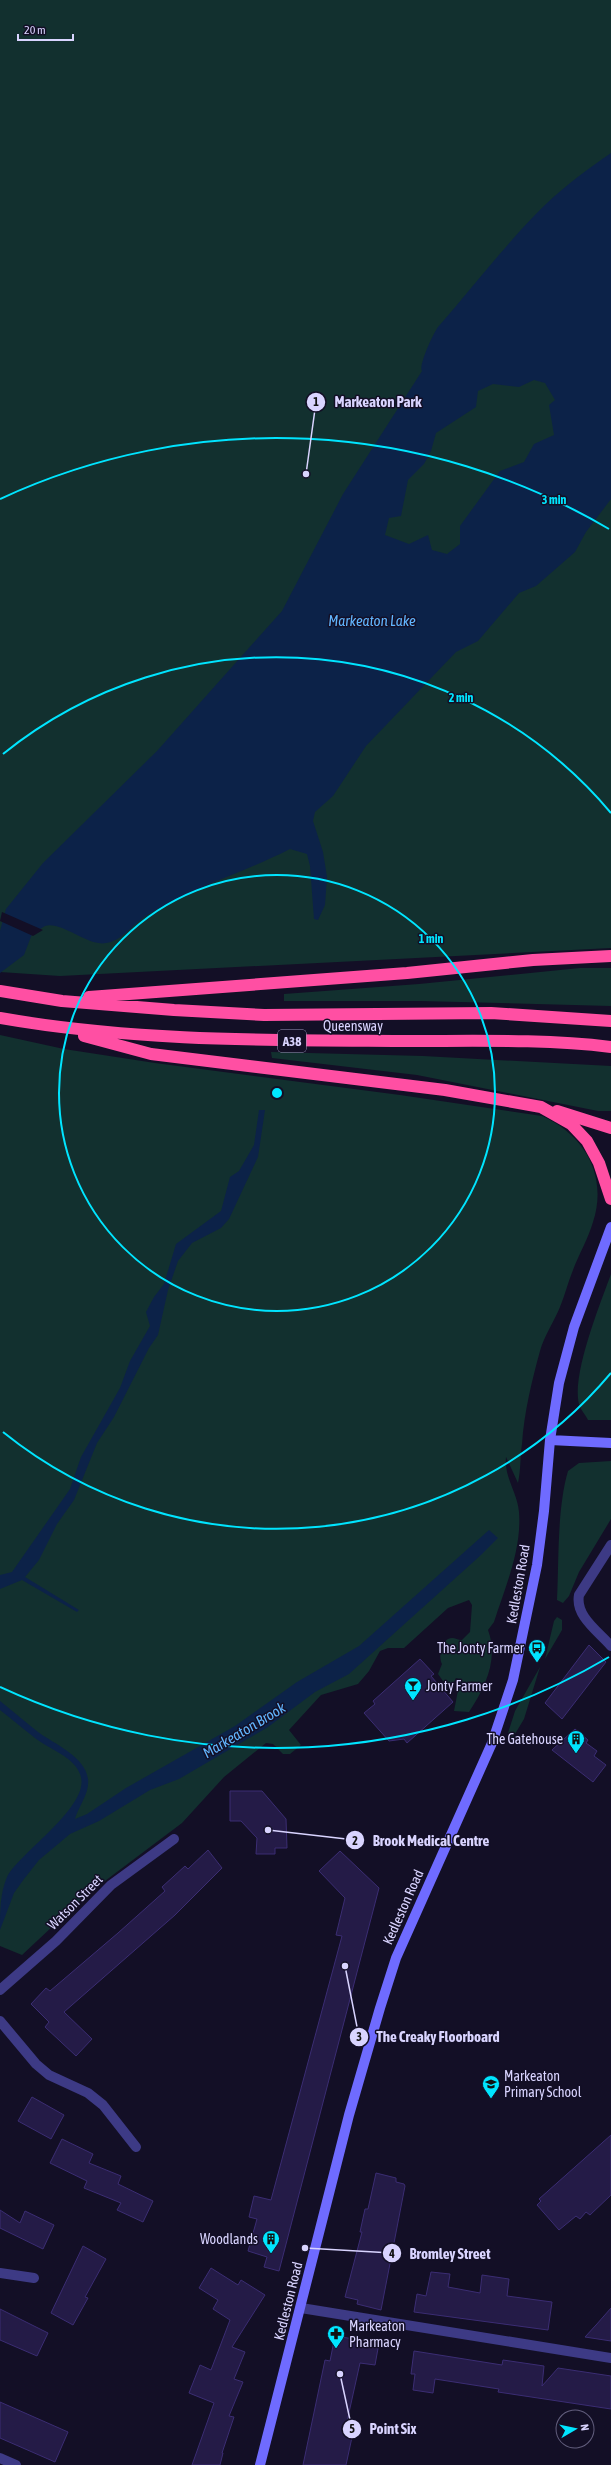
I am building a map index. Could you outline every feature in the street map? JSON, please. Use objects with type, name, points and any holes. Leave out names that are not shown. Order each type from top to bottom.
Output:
[{"type":"highway","points":[[62,1001],[400,973],[533,960],[611,956]]},
{"type":"highway","name":"Queensway","points":[[0,991],[62,1001],[174,1010],[264,1014],[491,1013],[611,1021]]},
{"type":"highway","name":"Queensway","points":[[0,1018],[58,1028],[221,1040],[526,1042],[611,1047]]},
{"type":"highway","points":[[58,1028],[151,1054],[444,1090],[541,1107],[611,1128]]},
{"type":"highway","points":[[541,1107],[571,1124],[587,1140],[599,1163],[611,1199]]},
{"type":"street","name":"Kedleston Road","points":[[260,2465],[349,2115],[396,1958],[492,1743],[513,1680],[537,1565],[544,1512],[550,1440],[560,1383],[574,1327],[611,1227]]},
{"type":"street","points":[[550,1440],[611,1443]]},
{"type":"street","points":[[611,1545],[579,1595],[578,1602],[584,1617],[611,1646]]},
{"type":"street","name":"Watson Street","points":[[0,1990],[56,1941],[111,1885],[174,1839]]},
{"type":"street","points":[[0,2021],[36,2064],[49,2075],[88,2093],[103,2105],[136,2147]]},
{"type":"street","points":[[0,2273],[34,2278]]},
{"type":"street","points":[[301,2308],[611,2358]]},
{"type":"street","points":[[0,2458],[16,2465]]},
{"type":"green space","points":[[0,0],[611,0],[611,948],[60,976],[0,972]]},
{"type":"green space","points":[[580,968],[611,968],[611,1006],[420,1001],[284,1001],[284,994],[419,984]]},
{"type":"green space","points":[[0,1035],[64,1049],[155,1063],[400,1095],[542,1116],[557,1124],[570,1134],[581,1146],[595,1173],[597,1189],[597,1205],[591,1228],[571,1275],[560,1307],[544,1340],[537,1362],[525,1420],[518,1483],[506,1457],[507,1472],[518,1504],[518,1540],[508,1582],[494,1622],[488,1630],[492,1652],[489,1673],[475,1703],[469,1712],[454,1711],[460,1680],[456,1678],[452,1686],[443,1681],[438,1674],[442,1664],[440,1657],[441,1648],[445,1641],[452,1638],[462,1640],[470,1632],[472,1605],[469,1600],[448,1608],[404,1648],[388,1648],[380,1651],[369,1671],[358,1684],[321,1695],[289,1730],[301,1745],[290,1754],[283,1754],[273,1744],[266,1743],[224,1777],[182,1823],[85,1896],[22,1955],[0,1946]]},
{"type":"green space","points":[[271,1052],[423,1056],[611,1066],[611,1111],[598,1111],[417,1075],[272,1058]]},
{"type":"green space","points":[[611,1274],[611,1420],[588,1420],[580,1407],[578,1395],[579,1379],[582,1360]]},
{"type":"green space","points":[[611,1461],[611,1519],[579,1572],[569,1596],[563,1603],[557,1600],[558,1551],[562,1501],[568,1471],[579,1463]]},
{"type":"green space","points":[[557,1617],[562,1620],[562,1630],[545,1659],[554,1621]]},
{"type":"green space","points":[[540,1667],[524,1719],[512,1739],[508,1733],[515,1711]]},
{"type":"water","name":"Markeaton Lake","points":[[611,153],[611,499],[586,532],[575,552],[536,586],[519,593],[478,641],[456,652],[366,746],[333,796],[315,812],[313,821],[323,852],[327,877],[325,905],[318,920],[314,919],[310,866],[307,854],[290,849],[163,906],[146,916],[122,936],[112,942],[99,943],[83,938],[59,927],[52,925],[45,926],[32,934],[24,955],[0,973],[0,931],[6,909],[43,863],[157,751],[282,611],[343,494],[422,371],[421,368],[424,356],[438,327],[504,249],[546,204],[578,177]],"holes":[[[534,380],[545,383],[555,400],[549,405],[554,435],[534,444],[524,462],[500,471],[460,526],[460,544],[447,554],[432,550],[428,535],[409,544],[385,535],[389,518],[401,516],[408,480],[424,464],[431,451],[436,433],[476,407],[478,391],[493,384],[519,387]]]},
{"type":"water","points":[[259,1110],[265,1110],[258,1157],[229,1219],[221,1228],[192,1243],[178,1261],[168,1290],[158,1335],[149,1348],[114,1417],[97,1443],[74,1500],[57,1524],[39,1560],[25,1577],[79,1610],[77,1612],[22,1580],[0,1589],[0,1575],[12,1572],[70,1489],[81,1457],[120,1388],[130,1361],[150,1326],[146,1312],[154,1297],[164,1284],[176,1244],[221,1211],[230,1177],[239,1171],[254,1145]]},
{"type":"water","name":"Markeaton Brook","points":[[489,1530],[498,1538],[349,1674],[315,1692],[268,1727],[179,1779],[150,1790],[99,1821],[70,1834],[39,1860],[24,1879],[14,1893],[0,1930],[0,1910],[7,1877],[14,1867],[66,1814],[76,1800],[81,1786],[80,1774],[77,1768],[67,1758],[35,1738],[0,1710],[0,1701],[38,1732],[68,1751],[86,1771],[88,1784],[86,1795],[75,1819],[87,1814],[126,1788],[235,1726],[297,1682],[359,1646]]},
{"type":"pier","points":[[2,912],[43,930],[33,936],[0,921]]},
{"type":"building","points":[[589,1645],[606,1662],[562,1719],[545,1703]]},
{"type":"building","name":"Jonty Farmer","points":[[420,1659],[434,1674],[431,1676],[453,1702],[407,1743],[404,1739],[389,1741],[364,1713],[375,1704],[373,1701]]},
{"type":"building","name":"The Gatehouse","points":[[575,1729],[588,1740],[586,1743],[597,1751],[594,1756],[606,1765],[593,1782],[552,1750]]},
{"type":"building","points":[[230,1791],[262,1791],[286,1819],[287,1848],[275,1848],[275,1854],[256,1854],[257,1838],[241,1821],[230,1821]]},
{"type":"building","points":[[208,1850],[222,1868],[175,1915],[64,2012],[92,2039],[76,2056],[45,2027],[49,2022],[31,2004],[46,1988],[50,1991],[118,1933],[165,1891],[162,1887],[185,1866],[188,1869]]},
{"type":"building","points":[[340,1851],[379,1888],[279,2271],[264,2267],[267,2257],[248,2251],[257,2219],[249,2217],[254,2196],[271,2200],[342,1936],[336,1935],[345,1898],[319,1871]]},
{"type":"building","points":[[32,2097],[64,2115],[51,2139],[18,2121]]},
{"type":"building","points":[[611,2135],[611,2195],[590,2215],[586,2212],[580,2219],[576,2216],[559,2230],[537,2205],[541,2201],[539,2199]]},
{"type":"building","points":[[62,2139],[93,2154],[89,2163],[121,2176],[118,2184],[153,2201],[143,2222],[117,2210],[121,2203],[84,2188],[87,2181],[50,2163]]},
{"type":"building","points":[[376,2173],[396,2178],[396,2182],[404,2184],[405,2186],[381,2310],[357,2304],[358,2300],[345,2297],[362,2232],[360,2232],[365,2209],[368,2209]]},
{"type":"building","points":[[0,2210],[20,2223],[25,2211],[54,2225],[43,2249],[0,2228]]},
{"type":"building","points":[[83,2246],[106,2259],[85,2297],[88,2298],[73,2325],[51,2313]]},
{"type":"building","points":[[211,2268],[238,2285],[241,2280],[265,2295],[232,2347],[245,2352],[234,2379],[243,2382],[229,2416],[234,2417],[222,2453],[220,2465],[192,2465],[214,2403],[189,2393],[200,2365],[211,2370],[230,2320],[213,2309],[218,2300],[199,2288]]},
{"type":"building","points":[[431,2272],[450,2274],[448,2287],[480,2293],[482,2275],[509,2279],[507,2296],[552,2302],[548,2330],[414,2312],[417,2294],[426,2296]]},
{"type":"building","points":[[611,2308],[611,2341],[585,2337],[596,2325]]},
{"type":"building","points":[[0,2309],[48,2333],[37,2356],[0,2340]]},
{"type":"building","points":[[335,2336],[379,2343],[375,2365],[360,2363],[346,2426],[354,2428],[346,2465],[303,2465],[325,2360],[330,2361]]},
{"type":"building","points":[[414,2351],[502,2365],[503,2360],[544,2366],[542,2386],[558,2368],[611,2376],[611,2409],[498,2392],[499,2389],[435,2379],[433,2393],[413,2390],[415,2374],[411,2374]]},
{"type":"building","points":[[0,2402],[68,2432],[55,2462],[0,2438]]},
{"type":"place","name":"Markeaton Park","points":[[306,474]]},
{"type":"place","name":"The Jonty Farmer","points":[[537,1663]]},
{"type":"place","name":"Jonty Farmer","points":[[413,1701]]},
{"type":"place","name":"The Gatehouse","points":[[576,1754]]},
{"type":"place","name":"Brook Medical Centre","points":[[268,1830]]},
{"type":"place","name":"The Creaky Floorboard","points":[[345,1966]]},
{"type":"place","name":"Markeaton Primary School","points":[[491,2099]]},
{"type":"place","name":"Bromley Street","points":[[305,2248]]},
{"type":"place","name":"Woodlands","points":[[271,2254]]},
{"type":"place","name":"Markeaton Pharmacy","points":[[336,2349]]},
{"type":"place","name":"Point Six","points":[[340,2374]]}]
